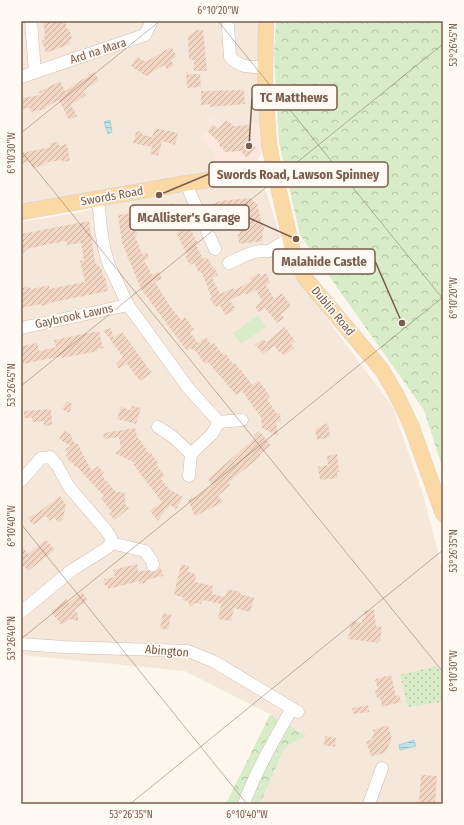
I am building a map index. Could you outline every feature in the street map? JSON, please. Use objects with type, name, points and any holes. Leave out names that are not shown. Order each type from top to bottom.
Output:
[{"type":"main road","name":"Dublin Road","points":[[266,21],[265,67],[269,144],[294,252],[305,278],[382,370],[396,394],[411,424],[443,514]]},
{"type":"main road","name":"Swords Road","points":[[21,212],[187,183],[246,175],[274,169]]},
{"type":"street","points":[[31,21],[35,72]]},
{"type":"street","name":"Ard na Mara","points":[[21,77],[145,35],[152,21]]},
{"type":"street","points":[[228,26],[230,57],[235,63],[243,67],[265,67]]},
{"type":"street","points":[[187,183],[215,249]]},
{"type":"street","name":"Gaybrook Lawns","points":[[98,199],[104,248],[128,305],[189,389],[219,422]]},
{"type":"street","points":[[229,263],[261,250],[269,252],[290,238]]},
{"type":"street","name":"Gaybrook Lawns","points":[[21,328],[128,305]]},
{"type":"street","points":[[190,476],[191,454],[212,434],[219,422],[242,420]]},
{"type":"street","points":[[158,427],[173,437],[191,454]]},
{"type":"street","points":[[21,480],[41,458],[50,457],[57,465],[69,487],[106,530],[111,538],[111,543],[107,548],[72,570],[21,612]]},
{"type":"street","points":[[111,543],[145,551],[152,561],[152,565]]},
{"type":"street","name":"Abington","points":[[21,644],[188,651],[215,662],[295,710],[265,757],[248,791],[244,804]]},
{"type":"street","points":[[369,804],[382,768]]},
{"type":"shaded area","points":[[21,21],[260,21],[260,124],[227,127],[210,117],[209,128],[201,138],[213,149],[222,175],[21,204]]},
{"type":"shaded area","points":[[210,117],[218,117],[220,124],[227,127],[260,124],[262,150],[259,159],[251,167],[222,175],[213,149],[201,138],[209,128]]},
{"type":"shaded area","points":[[251,181],[266,191],[291,271],[313,298],[392,406],[422,491],[443,571],[443,804],[226,804],[270,714],[185,671],[21,655],[21,222],[82,212],[144,196]]},
{"type":"green space","points":[[276,21],[443,21],[443,470],[424,410],[300,235],[279,143],[274,54]]},
{"type":"green space","points":[[258,315],[266,327],[241,344],[233,333]]},
{"type":"green space","points":[[436,666],[441,673],[443,700],[441,702],[408,707],[400,675]]},
{"type":"green space","points":[[270,715],[307,736],[290,744],[283,751],[260,804],[226,804]]},
{"type":"water","points":[[110,120],[112,132],[108,134],[104,122]]},
{"type":"water","points":[[414,740],[416,746],[400,750],[399,745]]},
{"type":"building","points":[[43,21],[65,21],[72,39],[69,40],[70,44],[46,53],[42,41],[45,40],[43,36],[45,35]]},
{"type":"building","points":[[197,30],[203,30],[207,71],[194,71],[194,60],[189,60],[188,36]]},
{"type":"building","points":[[171,47],[177,56],[171,60],[174,65],[167,70],[164,65],[146,76],[131,66],[137,57],[146,62]]},
{"type":"building","points":[[186,71],[190,76],[190,74],[200,74],[201,87],[187,88]]},
{"type":"building","points":[[94,72],[99,80],[83,91],[86,95],[71,105],[77,116],[69,120],[59,100],[46,107],[46,109],[30,112],[30,108],[21,109],[21,98],[41,95],[39,92],[60,81],[65,91]]},
{"type":"building","points":[[244,90],[245,104],[210,107],[210,104],[201,105],[201,91]]},
{"type":"building","points":[[226,120],[234,126],[250,125],[251,142],[255,146],[255,149],[248,157],[246,157],[241,151],[224,152],[223,147],[220,147],[219,142],[207,131],[213,124],[218,129]]},
{"type":"building","points":[[155,128],[178,133],[175,145],[162,141],[158,156],[150,154],[152,147],[133,143],[136,132],[138,131],[143,135],[152,137]]},
{"type":"building","points":[[58,142],[59,146],[67,144],[70,161],[62,162],[62,160],[44,163],[45,165],[32,168],[31,162],[21,163],[21,153],[51,147],[50,143]]},
{"type":"building","points":[[250,198],[258,205],[256,207],[259,210],[261,223],[263,223],[263,241],[239,244],[238,234],[240,234],[238,221],[223,223],[222,213],[209,217],[204,207],[220,201]]},
{"type":"building","points":[[173,203],[189,226],[198,244],[196,245],[203,259],[207,257],[213,268],[214,267],[218,275],[212,278],[220,294],[233,288],[234,290],[252,281],[250,278],[259,273],[261,276],[266,273],[270,282],[266,285],[274,299],[282,293],[291,306],[281,314],[284,318],[277,323],[265,308],[259,312],[255,307],[262,301],[256,290],[230,300],[235,308],[233,309],[234,311],[225,315],[220,305],[216,307],[214,305],[210,299],[212,298],[209,289],[201,272],[199,273],[194,263],[190,265],[185,256],[187,255],[176,233],[178,232],[163,208]]},
{"type":"building","points":[[134,213],[137,235],[135,236],[142,254],[147,252],[149,258],[144,260],[152,275],[159,272],[162,279],[155,282],[170,306],[181,320],[185,317],[194,329],[190,332],[198,343],[206,337],[211,345],[214,343],[223,355],[225,353],[233,364],[235,363],[252,385],[258,380],[270,396],[267,399],[277,414],[280,413],[281,421],[276,422],[278,436],[262,428],[261,417],[242,391],[236,395],[208,362],[205,364],[194,349],[192,350],[191,348],[187,351],[141,289],[122,243],[118,215]]},
{"type":"building","points":[[89,221],[95,262],[102,270],[108,291],[49,303],[42,306],[41,304],[21,308],[21,288],[29,287],[32,289],[49,285],[49,289],[85,282],[80,261],[84,260],[81,243],[67,245],[66,241],[44,245],[27,249],[21,255],[21,234]]},
{"type":"building","points":[[285,327],[295,341],[291,344],[294,348],[284,356],[274,346],[263,354],[255,345],[263,339],[266,342]]},
{"type":"building","points":[[111,328],[113,338],[122,332],[152,373],[140,381],[127,364],[119,369],[116,364],[123,357],[103,330]]},
{"type":"building","points":[[99,331],[103,348],[97,349],[98,351],[62,358],[62,356],[23,364],[21,360],[21,346],[37,343],[39,351],[56,347],[54,340]]},
{"type":"building","points":[[67,401],[73,404],[69,413],[62,409]]},
{"type":"building","points":[[132,406],[141,408],[136,424],[117,419],[121,407],[131,410]]},
{"type":"building","points":[[51,409],[52,425],[44,426],[44,421],[32,422],[32,418],[24,418],[24,411]]},
{"type":"building","points":[[328,423],[330,437],[317,440],[315,429]]},
{"type":"building","points":[[135,428],[137,436],[158,463],[156,465],[165,476],[161,479],[169,489],[183,497],[176,509],[170,505],[168,509],[166,508],[158,521],[150,511],[162,502],[133,464],[135,463],[115,453],[121,449],[119,437],[104,439],[103,433]]},
{"type":"building","points":[[64,430],[70,434],[75,444],[77,443],[92,471],[98,466],[104,473],[101,475],[116,492],[123,492],[125,494],[125,504],[129,508],[115,520],[109,514],[112,512],[101,499],[104,496],[76,466],[75,467],[72,462],[70,463],[65,449],[71,446],[59,439]]},
{"type":"building","points":[[259,431],[271,445],[260,454],[261,456],[228,483],[230,485],[218,496],[223,502],[195,516],[188,500],[201,494],[212,485],[208,479],[255,438],[254,436]]},
{"type":"building","points":[[337,454],[339,472],[337,472],[338,478],[320,480],[318,467],[328,465],[327,456]]},
{"type":"building","points":[[60,496],[66,505],[63,519],[58,523],[54,517],[50,521],[46,516],[33,525],[28,518],[34,514],[35,515]]},
{"type":"building","points":[[46,540],[55,550],[28,571],[24,566],[21,568],[21,545],[28,554]]},
{"type":"building","points":[[137,564],[138,572],[147,570],[154,572],[161,567],[163,576],[146,580],[146,583],[139,584],[139,581],[108,589],[107,585],[105,586],[104,579],[115,577],[113,570]]},
{"type":"building","points":[[181,564],[189,566],[188,572],[196,574],[195,582],[213,586],[212,594],[225,597],[228,589],[241,592],[240,594],[254,598],[250,612],[234,608],[231,621],[218,619],[221,604],[202,600],[201,604],[195,603],[190,607],[188,601],[182,600],[183,597],[174,595]]},
{"type":"building","points":[[82,592],[88,600],[75,610],[78,614],[78,621],[70,619],[62,625],[51,612],[66,599],[69,603]]},
{"type":"building","points":[[374,610],[376,626],[382,627],[380,641],[378,640],[378,643],[348,639],[352,621],[362,623],[362,618],[365,618],[364,611]]},
{"type":"building","points":[[163,613],[171,615],[168,630],[160,628]]},
{"type":"building","points":[[391,675],[396,696],[399,695],[401,702],[382,707],[380,697],[377,698],[375,691],[378,690],[375,679]]},
{"type":"building","points":[[368,705],[369,712],[353,714],[352,708]]},
{"type":"building","points":[[388,725],[392,739],[385,753],[371,756],[366,741],[371,740],[374,734],[373,730]]},
{"type":"building","points":[[325,736],[336,738],[335,747],[324,745]]},
{"type":"building","points":[[421,775],[437,776],[435,804],[419,804]]},
{"type":"place","name":"TC Matthews","points":[[249,146]]},
{"type":"place","name":"Swords Road, Lawson Spinney","points":[[159,195]]},
{"type":"place","name":"McAllister's Garage","points":[[296,239]]},
{"type":"place","name":"Malahide Castle","points":[[402,323]]}]
